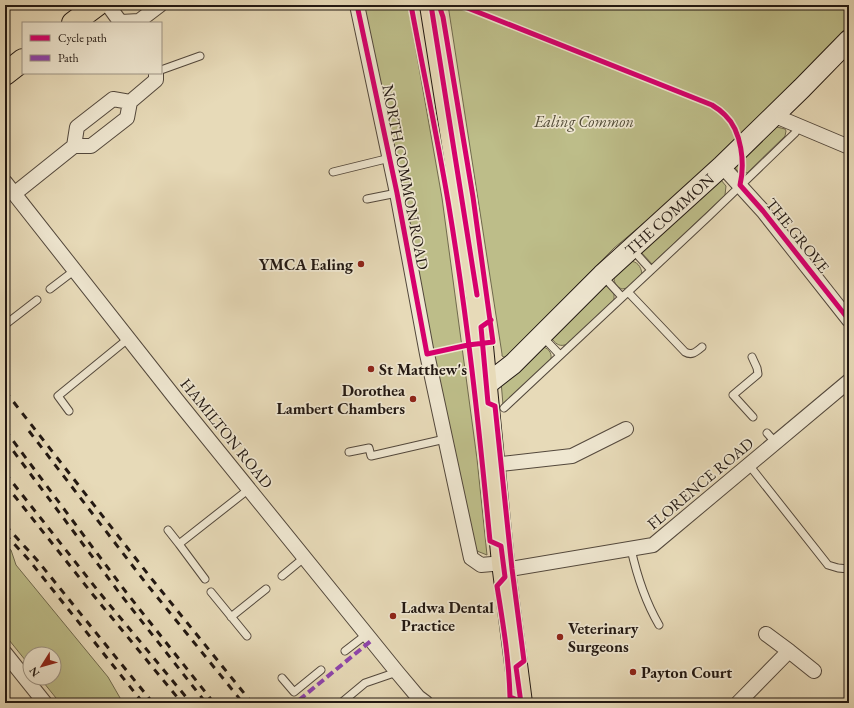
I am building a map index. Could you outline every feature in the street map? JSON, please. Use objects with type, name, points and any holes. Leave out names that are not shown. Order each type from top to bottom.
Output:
[{"type":"main road","points":[[74,22],[97,5]]},
{"type":"main road","points":[[431,5],[477,295],[503,567],[521,703]]},
{"type":"main road","points":[[5,74],[22,61]]},
{"type":"street","points":[[108,5],[120,22]]},
{"type":"street","points":[[130,22],[139,21],[160,5]]},
{"type":"street","name":"NORTH COMMON ROAD","points":[[357,5],[390,158],[427,354],[471,558],[481,565],[503,567]]},
{"type":"street","name":"THE COMMON","points":[[486,386],[513,364],[602,274],[722,166],[849,40]]},
{"type":"street","points":[[14,194],[74,146],[91,146],[127,118],[130,102],[156,80],[156,74]]},
{"type":"street","points":[[74,146],[76,128],[113,99],[130,102]]},
{"type":"street","points":[[773,115],[849,147]]},
{"type":"street","name":"THE GROVE","points":[[722,166],[763,211],[849,320]]},
{"type":"street","name":"HAMILTON ROAD","points":[[5,182],[130,338],[176,399],[397,672],[418,697],[426,703]]},
{"type":"street","name":"FLORENCE ROAD","points":[[503,567],[653,545],[749,465],[771,438],[849,381]]},
{"type":"street","points":[[493,465],[572,456],[626,429]]},
{"type":"street","points":[[766,634],[814,671]]},
{"type":"street","points":[[738,703],[788,651]]},
{"type":"street","points":[[5,653],[45,703]]},
{"type":"lane","points":[[162,70],[200,56]]},
{"type":"lane","points":[[504,408],[709,216],[795,133],[799,126]]},
{"type":"lane","points":[[333,172],[390,158]]},
{"type":"lane","points":[[367,199],[397,193]]},
{"type":"lane","points":[[632,248],[651,270]]},
{"type":"lane","points":[[50,290],[75,270]]},
{"type":"lane","points":[[602,274],[622,297]]},
{"type":"lane","points":[[628,292],[685,352],[693,354],[702,347]]},
{"type":"lane","points":[[5,323],[6,324],[36,300]]},
{"type":"lane","points":[[541,335],[560,355]]},
{"type":"lane","points":[[69,411],[58,396],[130,338]]},
{"type":"lane","points":[[752,357],[758,374],[733,395],[753,417]]},
{"type":"lane","points":[[349,452],[369,448],[371,456],[445,439]]},
{"type":"lane","points":[[749,465],[828,565],[849,569]]},
{"type":"lane","points":[[178,544],[249,489]]},
{"type":"lane","points":[[168,530],[205,579]]},
{"type":"lane","points":[[631,549],[646,602],[659,625]]},
{"type":"lane","points":[[282,576],[305,557]]},
{"type":"lane","points":[[231,617],[266,589]]},
{"type":"lane","points":[[211,592],[247,636]]},
{"type":"lane","points":[[345,651],[367,634]]},
{"type":"lane","points":[[282,678],[294,692],[321,670]]},
{"type":"lane","points":[[341,703],[365,683],[397,672]]},
{"type":"green space","points":[[360,5],[408,5],[442,198],[477,459],[487,555],[477,551],[472,537]]},
{"type":"green space","name":"Ealing Common","points":[[448,5],[849,5],[849,27],[771,106],[675,197],[614,248],[506,358],[502,356]]},
{"type":"green space","points":[[773,126],[785,129],[785,136],[747,173],[737,171],[735,167]]},
{"type":"green space","points":[[721,180],[726,186],[725,195],[652,264],[640,251]]},
{"type":"green space","points":[[629,261],[638,264],[642,274],[627,288],[622,289],[616,285],[614,277]]},
{"type":"green space","points":[[607,286],[614,294],[614,301],[568,344],[559,345],[555,343],[552,339],[601,287]]},
{"type":"green space","points":[[541,346],[549,351],[551,354],[551,359],[503,405],[501,381]]},
{"type":"green space","points":[[5,545],[11,550],[16,565],[108,677],[123,703],[60,703],[46,686],[62,686],[62,646],[22,646],[22,656],[5,635]]},
{"type":"railway","points":[[5,391],[151,578],[252,703]]},
{"type":"railway","points":[[5,430],[126,592],[214,703]]},
{"type":"railway","points":[[29,431],[145,582],[243,703]]},
{"type":"railway","points":[[5,440],[121,595],[206,703]]},
{"type":"railway","points":[[5,473],[99,592],[191,703]]},
{"type":"railway","points":[[5,484],[182,703]]},
{"type":"railway","points":[[5,525],[37,560],[153,703]]},
{"type":"railway","points":[[5,534],[29,560],[143,703]]},
{"type":"marked path","points":[[299,700],[372,640]]},
{"type":"cycle path","points":[[357,5],[397,193],[427,354],[468,345],[493,342],[473,197],[443,17],[439,5]]},
{"type":"cycle path","points":[[411,5],[455,243],[472,371],[490,541],[501,546],[505,577],[497,586],[507,655],[510,697],[520,701]]},
{"type":"cycle path","points":[[431,5],[477,295]]},
{"type":"cycle path","points":[[460,5],[712,105],[725,115],[735,130],[741,148],[742,167],[740,185],[763,211],[849,320]]},
{"type":"cycle path","points":[[491,320],[481,327],[488,403],[495,406],[512,569],[524,661],[516,667],[521,703]]},
{"type":"place","name":"YMCA Ealing","points":[[361,264]]},
{"type":"place","name":"St Matthew's","points":[[371,369]]},
{"type":"place","name":"Dorothea Lambert Chambers","points":[[413,399]]},
{"type":"place","name":"Ladwa Dental Practice","points":[[393,616]]},
{"type":"place","name":"Veterinary Surgeons","points":[[560,637]]},
{"type":"place","name":"Payton Court","points":[[633,672]]}]
